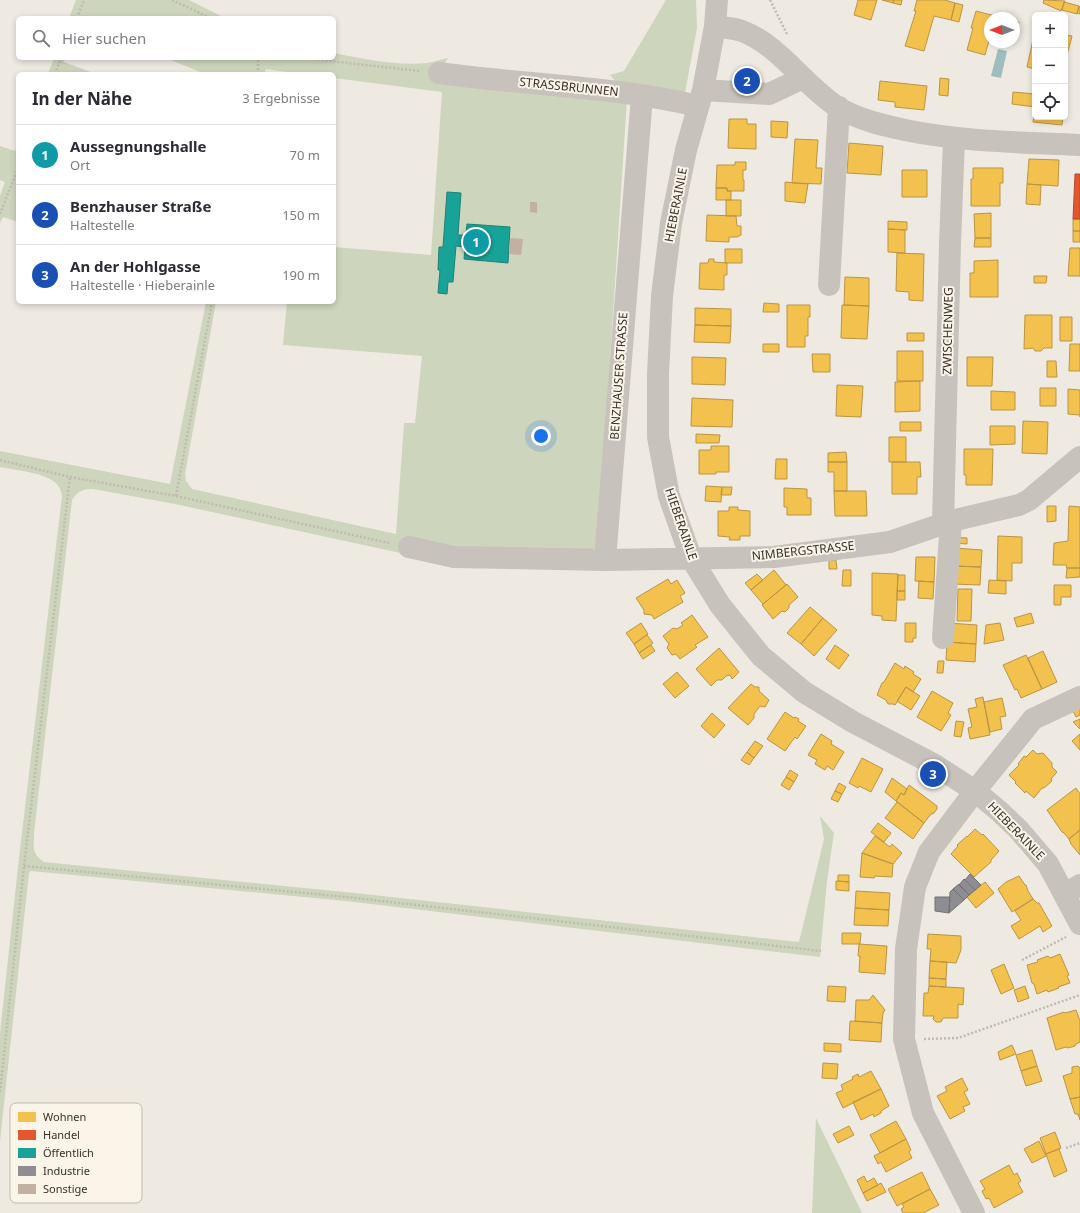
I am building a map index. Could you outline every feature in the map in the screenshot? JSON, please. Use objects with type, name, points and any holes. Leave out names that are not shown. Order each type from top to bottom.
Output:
[{"type":"street","name":"HIEBERAINLE","points":[[717,0],[715,26],[701,98],[686,150],[671,223],[662,296],[658,374],[658,437],[669,496],[691,558],[720,605],[761,656],[804,692],[853,722],[935,765],[975,791],[1018,829],[1072,889],[1074,930]]},
{"type":"street","points":[[715,26],[742,31],[767,45],[820,93],[839,107],[860,118],[885,126],[954,139],[1080,145]]},
{"type":"street","name":"STRASSBRUNNEN","points":[[439,72],[642,96],[701,98]]},
{"type":"street","points":[[701,98],[769,94],[803,78]]},
{"type":"street","name":"BENZHAUSER STRASSE","points":[[605,560],[642,96]]},
{"type":"street","points":[[829,285],[839,107]]},
{"type":"street","name":"ZWISCHENWEG","points":[[942,638],[947,523],[950,244],[954,139]]},
{"type":"street","name":"NIMBERGSTRASSE","points":[[409,547],[454,557],[605,560],[774,557],[890,542],[947,523],[1019,505],[1029,500],[1080,457]]},
{"type":"street","points":[[974,1213],[923,1113],[904,1039],[906,949],[915,887],[929,852],[1032,719],[1080,697]]},
{"type":"path","points":[[78,16],[84,0]]},
{"type":"path","points":[[172,0],[206,16]]},
{"type":"path","points":[[56,72],[60,60]]},
{"type":"path","points":[[258,60],[258,72]]},
{"type":"path","points":[[320,60],[439,72]]},
{"type":"path","points":[[0,214],[16,173]]},
{"type":"path","points":[[176,496],[212,304]]},
{"type":"path","points":[[0,460],[70,476],[176,496],[409,547]]},
{"type":"path","points":[[0,1092],[24,866],[70,476]]},
{"type":"path","points":[[24,866],[346,897],[821,951]]},
{"type":"path","points":[[1022,960],[1074,930]]},
{"type":"path","points":[[904,1039],[958,1038],[1080,995]]},
{"type":"path","points":[[1066,1148],[1080,1143]]},
{"type":"green space","points":[[76,0],[189,0],[221,16],[70,16]]},
{"type":"green space","points":[[666,0],[696,0],[697,28],[685,93],[619,85],[610,75],[624,71]]},
{"type":"green space","points":[[336,53],[369,60],[416,64],[448,58],[439,73],[627,99],[597,560],[405,554],[175,504],[93,489],[81,491],[76,494],[72,500],[34,833],[34,849],[37,856],[44,862],[355,893],[799,942],[824,839],[820,816],[834,833],[827,881],[820,957],[346,901],[31,871],[29,873],[0,1141],[0,1033],[62,496],[59,487],[49,478],[0,467],[0,451],[170,484],[206,304],[216,304],[185,474],[186,481],[192,489],[396,534],[404,423],[415,423],[422,356],[283,345],[287,304],[336,304],[336,247],[431,255],[442,92],[336,78],[336,72],[287,72],[266,69],[265,72],[200,72],[171,60],[336,60]]},
{"type":"green space","points":[[53,60],[64,60],[64,62],[91,72],[49,72]]},
{"type":"green space","points":[[0,146],[15,151],[16,149],[16,221],[3,217],[0,223],[0,196],[5,182],[0,180]]},
{"type":"green space","points":[[816,1118],[862,1213],[812,1213]]},
{"type":"water","points":[[998,49],[1007,51],[1001,78],[991,76]]},
{"type":"building: Wohnen","points":[[858,0],[877,0],[871,20],[854,15]]},
{"type":"building: Wohnen","points":[[882,0],[894,0],[893,3]]},
{"type":"building: Wohnen","points":[[894,0],[902,0],[901,5],[893,3]]},
{"type":"building: Wohnen","points":[[917,0],[945,0],[955,3],[951,20],[934,16],[924,51],[905,46],[916,11],[914,11]]},
{"type":"building: Wohnen","points":[[1044,0],[1065,1],[1061,11],[1043,3]]},
{"type":"building: Wohnen","points":[[1064,2],[1079,6],[1077,14],[1062,10]]},
{"type":"building: Wohnen","points":[[955,3],[963,5],[959,22],[951,20]]},
{"type":"building: Wohnen","points":[[1079,6],[1080,7],[1080,14],[1077,13]]},
{"type":"building: Wohnen","points":[[976,11],[984,13],[984,48],[987,48],[985,55],[967,50],[973,28],[971,28]]},
{"type":"building: Wohnen","points":[[1068,35],[1072,36],[1068,51]]},
{"type":"building: Wohnen","points":[[1032,44],[1032,68],[1027,67]]},
{"type":"building: Wohnen","points":[[940,78],[949,79],[948,96],[939,95]]},
{"type":"building: Wohnen","points":[[880,81],[927,86],[924,110],[895,107],[895,102],[878,100]]},
{"type":"building: Wohnen","points":[[1013,92],[1032,94],[1032,107],[1012,104]]},
{"type":"building: Wohnen","points":[[729,119],[747,119],[747,124],[756,124],[756,149],[728,148]]},
{"type":"building: Wohnen","points":[[1033,120],[1063,120],[1062,125],[1033,122]]},
{"type":"building: Wohnen","points":[[771,121],[788,122],[787,138],[771,137]]},
{"type":"building: Wohnen","points":[[795,139],[818,140],[816,168],[822,168],[821,184],[792,183]]},
{"type":"building: Wohnen","points":[[849,143],[883,146],[881,175],[847,173]]},
{"type":"building: Wohnen","points":[[1029,159],[1059,160],[1058,186],[1027,184]]},
{"type":"building: Wohnen","points":[[735,162],[746,162],[746,170],[743,170],[744,191],[727,191],[727,188],[716,188],[717,165],[735,165]]},
{"type":"building: Wohnen","points":[[973,168],[1003,168],[1003,183],[1000,183],[1000,206],[971,206],[971,179],[973,179]]},
{"type":"building: Wohnen","points":[[902,170],[927,170],[927,197],[902,197]]},
{"type":"building: Wohnen","points":[[785,182],[808,184],[805,203],[785,201]]},
{"type":"building: Wohnen","points":[[1027,184],[1041,185],[1040,205],[1026,204]]},
{"type":"building: Wohnen","points":[[716,188],[727,188],[727,191],[731,191],[731,200],[716,200]]},
{"type":"building: Wohnen","points":[[726,200],[741,200],[741,216],[726,216]]},
{"type":"building: Wohnen","points":[[991,213],[991,238],[975,238],[974,214]]},
{"type":"building: Wohnen","points":[[707,215],[736,216],[737,226],[741,226],[741,235],[737,237],[729,237],[729,242],[706,241]]},
{"type":"building: Wohnen","points":[[1073,219],[1080,219],[1080,231],[1073,231]]},
{"type":"building: Wohnen","points":[[888,221],[907,222],[907,230],[888,229]]},
{"type":"building: Wohnen","points":[[888,229],[905,230],[905,253],[888,252]]},
{"type":"building: Wohnen","points":[[1073,231],[1080,231],[1080,242],[1073,242]]},
{"type":"building: Wohnen","points":[[975,238],[991,238],[991,247],[974,247]]},
{"type":"building: Wohnen","points":[[1070,248],[1080,248],[1080,276],[1068,276]]},
{"type":"building: Wohnen","points":[[725,249],[742,249],[742,263],[725,263]]},
{"type":"building: Wohnen","points":[[897,253],[924,254],[923,301],[909,300],[909,292],[896,291]]},
{"type":"building: Wohnen","points":[[709,259],[714,259],[714,262],[727,263],[727,275],[724,275],[724,290],[699,289],[700,263],[708,263]]},
{"type":"building: Wohnen","points":[[998,260],[998,297],[970,297],[970,273],[974,273],[974,261]]},
{"type":"building: Wohnen","points":[[1034,276],[1047,276],[1046,283],[1034,283]]},
{"type":"building: Wohnen","points":[[845,277],[869,278],[869,306],[844,305]]},
{"type":"building: Wohnen","points":[[764,303],[779,304],[779,312],[763,312]]},
{"type":"building: Wohnen","points":[[787,305],[810,305],[810,317],[808,317],[808,336],[805,336],[805,347],[787,347]]},
{"type":"building: Wohnen","points":[[842,305],[869,306],[867,339],[841,338]]},
{"type":"building: Wohnen","points":[[695,308],[731,309],[731,326],[695,325]]},
{"type":"building: Wohnen","points":[[1025,315],[1052,315],[1052,348],[1044,348],[1041,351],[1035,351],[1033,348],[1024,349]]},
{"type":"building: Wohnen","points":[[1060,317],[1072,317],[1072,341],[1060,341]]},
{"type":"building: Wohnen","points":[[695,325],[731,326],[730,343],[694,342]]},
{"type":"building: Wohnen","points":[[907,333],[924,333],[924,341],[907,341]]},
{"type":"building: Wohnen","points":[[763,344],[779,344],[779,352],[763,352]]},
{"type":"building: Wohnen","points":[[1070,344],[1080,344],[1080,371],[1069,371]]},
{"type":"building: Wohnen","points":[[897,351],[923,351],[923,381],[897,381]]},
{"type":"building: Wohnen","points":[[812,354],[830,354],[830,372],[813,372]]},
{"type":"building: Wohnen","points":[[692,357],[726,358],[725,385],[692,384]]},
{"type":"building: Wohnen","points":[[967,357],[993,357],[992,386],[967,386]]},
{"type":"building: Wohnen","points":[[1047,361],[1056,361],[1057,377],[1047,377]]},
{"type":"building: Wohnen","points":[[920,381],[920,411],[895,412],[895,382]]},
{"type":"building: Wohnen","points":[[837,385],[863,386],[861,417],[836,416]]},
{"type":"building: Wohnen","points":[[1040,388],[1056,388],[1056,406],[1040,406]]},
{"type":"building: Wohnen","points":[[1068,389],[1080,390],[1080,415],[1068,414]]},
{"type":"building: Wohnen","points":[[991,391],[1015,392],[1015,410],[991,410]]},
{"type":"building: Wohnen","points":[[692,398],[733,400],[732,427],[691,426]]},
{"type":"building: Wohnen","points":[[1023,421],[1048,422],[1047,454],[1022,453]]},
{"type":"building: Wohnen","points":[[900,422],[921,422],[921,431],[900,431]]},
{"type":"building: Wohnen","points":[[990,426],[1015,426],[1015,444],[990,445]]},
{"type":"building: Wohnen","points":[[696,434],[720,435],[719,443],[696,443]]},
{"type":"building: Wohnen","points":[[889,437],[906,437],[906,462],[889,462]]},
{"type":"building: Wohnen","points":[[711,446],[729,446],[729,472],[699,474],[699,450],[711,450]]},
{"type":"building: Wohnen","points":[[964,449],[993,449],[992,485],[966,485],[966,475],[964,475]]},
{"type":"building: Wohnen","points":[[846,452],[847,462],[828,462],[828,453]]},
{"type":"building: Wohnen","points":[[776,459],[787,459],[787,479],[775,479]]},
{"type":"building: Wohnen","points":[[828,462],[847,462],[847,491],[834,491],[834,472],[828,472]]},
{"type":"building: Wohnen","points":[[892,462],[920,462],[921,477],[917,477],[917,494],[892,494]]},
{"type":"building: Wohnen","points":[[706,486],[722,487],[721,502],[705,501]]},
{"type":"building: Wohnen","points":[[722,487],[732,487],[731,495],[721,495]]},
{"type":"building: Wohnen","points":[[784,488],[807,489],[807,498],[811,498],[811,515],[787,515],[787,507],[784,507]]},
{"type":"building: Wohnen","points":[[834,491],[866,491],[867,516],[835,516]]},
{"type":"building: Wohnen","points":[[1047,506],[1056,506],[1056,521],[1047,522]]},
{"type":"building: Wohnen","points":[[1069,506],[1080,507],[1080,568],[1067,568],[1066,565],[1053,565],[1054,543],[1068,541]]},
{"type":"building: Wohnen","points":[[729,507],[738,507],[738,510],[750,511],[750,536],[740,536],[740,540],[729,540],[730,537],[718,536],[718,511],[729,511]]},
{"type":"building: Wohnen","points":[[998,536],[1022,537],[1022,563],[1012,563],[1012,581],[997,580]]},
{"type":"building: Wohnen","points":[[954,537],[967,538],[967,544],[954,543]]},
{"type":"building: Wohnen","points":[[954,548],[982,550],[981,567],[953,566]]},
{"type":"building: Wohnen","points":[[916,557],[935,557],[934,582],[915,581]]},
{"type":"building: Wohnen","points":[[829,560],[836,560],[837,569],[829,569]]},
{"type":"building: Wohnen","points":[[953,566],[981,567],[980,585],[952,584]]},
{"type":"building: Wohnen","points":[[1067,568],[1080,568],[1080,577],[1066,578]]},
{"type":"building: Wohnen","points":[[774,570],[786,585],[763,604],[751,590]]},
{"type":"building: Wohnen","points":[[843,570],[851,570],[851,586],[842,586]]},
{"type":"building: Wohnen","points":[[872,573],[898,574],[896,621],[882,620],[882,616],[872,615]]},
{"type":"building: Wohnen","points":[[757,574],[763,580],[751,590],[745,583]]},
{"type":"building: Wohnen","points":[[898,575],[905,575],[905,591],[897,591]]},
{"type":"building: Wohnen","points":[[668,579],[671,584],[677,580],[685,593],[680,596],[683,602],[654,619],[652,615],[644,614],[644,610],[636,598]]},
{"type":"building: Wohnen","points":[[989,580],[1006,581],[1006,594],[988,593]]},
{"type":"building: Wohnen","points":[[919,581],[934,582],[933,599],[918,598]]},
{"type":"building: Wohnen","points":[[787,584],[798,597],[789,605],[789,608],[785,612],[782,611],[773,619],[762,605]]},
{"type":"building: Wohnen","points":[[1054,585],[1071,585],[1071,597],[1061,597],[1061,605],[1054,605]]},
{"type":"building: Wohnen","points":[[958,589],[972,589],[971,621],[957,621]]},
{"type":"building: Wohnen","points":[[897,591],[905,591],[905,600],[897,600]]},
{"type":"building: Wohnen","points":[[810,607],[823,618],[801,644],[787,633]]},
{"type":"building: Wohnen","points":[[1031,613],[1034,623],[1017,627],[1014,618]]},
{"type":"building: Wohnen","points":[[692,615],[708,637],[695,645],[697,647],[680,659],[676,654],[672,655],[667,648],[669,644],[663,636],[673,628],[677,629],[683,625],[681,623]]},
{"type":"building: Wohnen","points":[[823,618],[837,630],[814,656],[801,644]]},
{"type":"building: Wohnen","points":[[641,623],[648,634],[634,644],[626,633]]},
{"type":"building: Wohnen","points":[[905,623],[916,623],[916,638],[913,638],[913,642],[905,642]]},
{"type":"building: Wohnen","points":[[948,623],[977,625],[976,644],[947,642]]},
{"type":"building: Wohnen","points":[[1000,623],[1004,640],[984,644],[986,625]]},
{"type":"building: Wohnen","points":[[647,635],[653,643],[639,653],[634,644]]},
{"type":"building: Wohnen","points":[[947,642],[976,644],[975,662],[946,660]]},
{"type":"building: Wohnen","points":[[651,645],[655,651],[643,659],[639,653]]},
{"type":"building: Wohnen","points":[[835,645],[849,655],[839,669],[826,659]]},
{"type":"building: Wohnen","points":[[719,648],[739,672],[732,679],[730,675],[726,676],[722,680],[717,680],[711,686],[696,669]]},
{"type":"building: Wohnen","points":[[1043,651],[1057,682],[1042,689],[1028,658]]},
{"type":"building: Wohnen","points":[[1026,655],[1042,689],[1021,698],[1017,689],[1015,690],[1003,665]]},
{"type":"building: Wohnen","points":[[938,661],[944,661],[943,673],[937,673]]},
{"type":"building: Wohnen","points":[[895,663],[904,669],[905,666],[921,679],[913,692],[906,687],[895,705],[888,704],[886,700],[877,695],[882,683]]},
{"type":"building: Wohnen","points":[[677,672],[689,686],[675,698],[663,684]]},
{"type":"building: Wohnen","points":[[751,684],[755,687],[759,687],[759,691],[769,700],[765,707],[760,706],[754,714],[754,718],[748,725],[728,708]]},
{"type":"building: Wohnen","points":[[906,687],[920,696],[911,710],[897,701]]},
{"type":"building: Wohnen","points":[[932,691],[953,703],[948,713],[951,715],[941,731],[917,717]]},
{"type":"building: Wohnen","points":[[983,697],[990,735],[970,739],[968,728],[972,727],[968,709],[977,707],[975,699]]},
{"type":"building: Wohnen","points":[[1002,698],[1006,716],[1000,717],[1002,729],[990,732],[984,702]]},
{"type":"building: Wohnen","points":[[1080,708],[1080,715],[1076,717],[1073,711]]},
{"type":"building: Wohnen","points":[[785,712],[794,718],[799,719],[798,721],[806,726],[797,739],[795,737],[785,751],[767,739]]},
{"type":"building: Wohnen","points":[[712,713],[725,725],[714,738],[701,726]]},
{"type":"building: Wohnen","points":[[1080,719],[1080,729],[1073,722]]},
{"type":"building: Wohnen","points":[[956,721],[964,722],[961,737],[954,736]]},
{"type":"building: Wohnen","points":[[821,734],[832,741],[831,744],[844,752],[833,770],[827,766],[825,770],[815,764],[817,760],[808,755]]},
{"type":"building: Wohnen","points":[[1080,734],[1080,750],[1072,741]]},
{"type":"building: Wohnen","points":[[755,741],[763,746],[754,758],[747,752]]},
{"type":"building: Wohnen","points":[[1033,750],[1037,754],[1043,753],[1052,763],[1052,767],[1057,772],[1051,779],[1052,781],[1042,788],[1034,798],[1026,791],[1025,793],[1009,775],[1019,765],[1018,764],[1024,756],[1026,757]]},
{"type":"building: Wohnen","points":[[747,752],[754,758],[749,765],[741,760]]},
{"type":"building: Wohnen","points":[[862,758],[883,769],[871,792],[859,786],[858,788],[849,783]]},
{"type":"building: Wohnen","points":[[790,770],[798,775],[794,782],[786,777]]},
{"type":"building: Wohnen","points":[[786,777],[794,782],[789,790],[781,785]]},
{"type":"building: Wohnen","points":[[892,778],[907,789],[904,795],[901,793],[896,801],[885,792]]},
{"type":"building: Wohnen","points":[[839,783],[846,787],[842,794],[835,791]]},
{"type":"building: Wohnen","points":[[909,785],[937,806],[934,813],[931,814],[924,823],[896,801],[901,793],[904,795]]},
{"type":"building: Wohnen","points":[[1076,788],[1080,794],[1080,830],[1069,839],[1062,832],[1047,810]]},
{"type":"building: Wohnen","points":[[835,791],[842,794],[838,802],[831,799]]},
{"type":"building: Wohnen","points":[[897,802],[924,823],[913,839],[885,818]]},
{"type":"building: Wohnen","points":[[878,823],[891,833],[884,842],[871,832]]},
{"type":"building: Wohnen","points":[[975,829],[982,835],[983,834],[999,851],[991,862],[974,877],[951,854],[958,846],[957,845]]},
{"type":"building: Wohnen","points":[[1080,830],[1080,855],[1069,839]]},
{"type":"building: Wohnen","points":[[875,836],[890,847],[892,844],[902,853],[893,864],[862,853]]},
{"type":"building: Wohnen","points":[[862,853],[893,864],[892,877],[860,877]]},
{"type":"building: Wohnen","points":[[838,875],[849,875],[849,882],[838,881]]},
{"type":"building: Wohnen","points":[[1019,876],[1026,885],[1033,899],[1012,912],[998,889],[1006,882]]},
{"type":"building: Wohnen","points":[[836,881],[849,882],[849,891],[836,890]]},
{"type":"building: Wohnen","points":[[985,882],[994,893],[976,908],[967,897]]},
{"type":"building: Wohnen","points":[[856,891],[890,893],[889,910],[855,908]]},
{"type":"building: Wohnen","points":[[1033,899],[1039,903],[1052,926],[1043,932],[1040,926],[1019,939],[1011,926],[1021,920],[1015,911]]},
{"type":"building: Wohnen","points":[[855,908],[889,910],[888,926],[854,925]]},
{"type":"building: Wohnen","points":[[842,933],[861,933],[860,944],[842,944]]},
{"type":"building: Wohnen","points":[[928,934],[961,936],[961,950],[956,963],[930,961],[931,949],[927,949]]},
{"type":"building: Wohnen","points":[[859,944],[887,946],[885,974],[859,972]]},
{"type":"building: Wohnen","points":[[1060,954],[1069,975],[1067,976],[1070,983],[1048,992],[1047,990],[1037,994],[1027,965],[1038,962],[1037,960],[1048,956],[1050,958]]},
{"type":"building: Wohnen","points":[[930,961],[947,962],[946,979],[929,978]]},
{"type":"building: Wohnen","points":[[1004,964],[1014,988],[1001,994],[991,970]]},
{"type":"building: Wohnen","points":[[929,978],[946,979],[946,987],[929,986]]},
{"type":"building: Wohnen","points":[[828,986],[846,987],[845,1002],[827,1001]]},
{"type":"building: Wohnen","points":[[929,986],[964,988],[963,1005],[958,1004],[958,1018],[943,1018],[941,1022],[936,1022],[933,1019],[934,1016],[923,1016],[924,993],[928,993]]},
{"type":"building: Wohnen","points":[[1025,986],[1029,998],[1018,1002],[1014,990]]},
{"type":"building: Wohnen","points":[[873,995],[885,1010],[883,1013],[882,1023],[855,1021],[856,1000],[869,1000]]},
{"type":"building: Wohnen","points":[[1076,1010],[1080,1021],[1080,1042],[1075,1046],[1056,1050],[1047,1018],[1064,1012]]},
{"type":"building: Wohnen","points":[[850,1021],[882,1023],[881,1042],[849,1040]]},
{"type":"building: Wohnen","points":[[824,1043],[841,1044],[841,1052],[824,1051]]},
{"type":"building: Wohnen","points":[[1012,1045],[1016,1054],[1000,1060],[998,1052]]},
{"type":"building: Wohnen","points":[[1032,1050],[1037,1066],[1021,1071],[1016,1055]]},
{"type":"building: Wohnen","points":[[823,1063],[838,1064],[837,1079],[822,1078]]},
{"type":"building: Wohnen","points":[[1037,1066],[1042,1081],[1026,1086],[1021,1071]]},
{"type":"building: Wohnen","points":[[1078,1066],[1080,1068],[1080,1097],[1070,1099],[1063,1076],[1072,1073],[1072,1067]]},
{"type":"building: Wohnen","points":[[871,1071],[881,1089],[843,1108],[836,1093],[843,1090],[841,1085],[853,1079],[852,1077],[858,1074],[859,1077]]},
{"type":"building: Wohnen","points":[[962,1078],[968,1090],[964,1092],[970,1104],[963,1107],[965,1111],[950,1119],[937,1096],[947,1091],[945,1087]]},
{"type":"building: Wohnen","points":[[881,1089],[889,1106],[874,1117],[873,1114],[861,1120],[853,1102]]},
{"type":"building: Wohnen","points":[[1080,1097],[1080,1120],[1078,1114],[1075,1114],[1070,1099]]},
{"type":"building: Wohnen","points":[[896,1121],[906,1139],[880,1153],[870,1135]]},
{"type":"building: Wohnen","points":[[849,1126],[854,1135],[838,1143],[833,1134]]},
{"type":"building: Wohnen","points":[[1055,1132],[1061,1148],[1046,1154],[1040,1138]]},
{"type":"building: Wohnen","points":[[906,1139],[911,1150],[909,1152],[912,1158],[886,1172],[881,1162],[878,1164],[874,1156]]},
{"type":"building: Wohnen","points":[[1039,1141],[1046,1156],[1032,1163],[1024,1149]]},
{"type":"building: Wohnen","points":[[1059,1149],[1067,1171],[1054,1177],[1046,1154]]},
{"type":"building: Wohnen","points":[[1009,1165],[1014,1175],[1017,1173],[1021,1181],[1018,1183],[1023,1192],[994,1208],[989,1198],[986,1199],[982,1191],[985,1189],[980,1181]]},
{"type":"building: Wohnen","points":[[922,1172],[930,1189],[897,1206],[888,1189]]},
{"type":"building: Wohnen","points":[[864,1176],[867,1182],[874,1178],[878,1185],[863,1193],[857,1180]]},
{"type":"building: Wohnen","points":[[881,1183],[886,1192],[867,1201],[863,1193]]},
{"type":"building: Wohnen","points":[[930,1189],[939,1205],[923,1213],[903,1213],[901,1209],[904,1207],[902,1204]]},
{"type":"building: Handel","points":[[1075,174],[1080,174],[1080,219],[1073,219]]},
{"type":"building: Öffentlich","points":[[447,192],[461,193],[458,235],[466,235],[467,224],[510,227],[508,263],[464,259],[465,247],[456,246],[453,282],[448,282],[447,294],[438,293],[440,270],[438,270],[439,247],[443,247]]},
{"type":"building: Industrie","points":[[970,874],[981,885],[975,890],[965,880]]},
{"type":"building: Industrie","points":[[964,879],[975,890],[969,895],[959,885]]},
{"type":"building: Industrie","points":[[959,884],[969,895],[964,900],[953,889]]},
{"type":"building: Industrie","points":[[953,889],[964,900],[949,913],[950,892]]},
{"type":"building: Industrie","points":[[935,897],[950,897],[949,913],[935,911]]},
{"type":"building: Sonstige","points":[[530,202],[537,202],[537,213],[530,212]]},
{"type":"building: Sonstige","points":[[510,238],[523,239],[521,255],[509,254]]},
{"type":"place","name":"Benzhauser Straße","points":[[747,81]]},
{"type":"place","name":"Aussegnungshalle","points":[[476,242]]},
{"type":"place","name":"An der Hohlgasse","points":[[933,774]]}]
